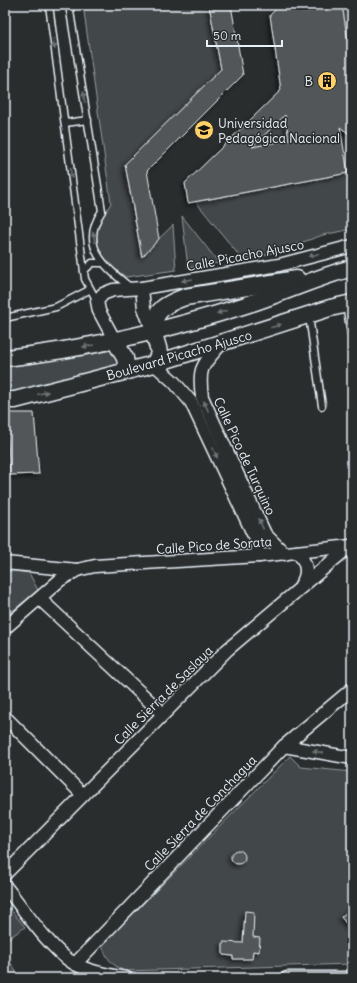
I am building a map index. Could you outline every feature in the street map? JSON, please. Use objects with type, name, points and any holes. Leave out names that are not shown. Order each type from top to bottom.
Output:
[{"type":"main road","points":[[154,364],[158,357],[160,348],[154,332],[155,318],[160,310],[169,302],[185,297],[332,273],[352,268]]},
{"type":"main road","points":[[5,358],[115,341],[154,332],[250,304],[332,273]]},
{"type":"main road","name":"Boulevard Picacho Ajusco","points":[[5,400],[15,400],[154,364],[221,344],[308,315],[349,304]]},
{"type":"main road","points":[[115,341],[125,358],[127,371]]},
{"type":"street","name":"Calle Picacho Ajusco","points":[[97,302],[103,294],[113,290],[137,288],[279,264],[352,246]]},
{"type":"street","points":[[137,288],[154,332]]},
{"type":"street","points":[[97,302],[98,311],[115,341]]},
{"type":"street","name":"Calle Pico de Turquino","points":[[221,344],[201,368],[200,375],[202,397],[266,534],[285,554]]},
{"type":"street","name":"Calle Pico de Turquino","points":[[154,364],[174,382],[191,402],[255,538],[259,556]]},
{"type":"street","name":"Calle Pico de Sorata","points":[[5,628],[60,580],[77,570],[95,566],[285,554],[351,546]]},
{"type":"street","name":"Calle Sierra de Saslaya","points":[[5,874],[227,650],[301,586],[351,546]]},
{"type":"street","points":[[297,552],[303,560],[306,569],[305,578],[301,586]]},
{"type":"street","name":"Calle Pico de Sorata","points":[[5,563],[77,570]]},
{"type":"street","points":[[40,598],[163,714]]},
{"type":"street","name":"Calle Sierra de Conchagua","points":[[75,964],[284,746],[352,689]]},
{"type":"street","points":[[5,717],[83,795]]},
{"type":"street","points":[[284,746],[352,758]]},
{"type":"street","points":[[5,886],[61,953],[75,964],[108,975],[126,978]]},
{"type":"street","points":[[287,978],[352,978]]},
{"type":"lane","points":[[49,5],[85,279],[89,290],[97,302]]},
{"type":"lane","points":[[69,5],[102,211],[92,230],[97,255],[102,263],[137,288]]},
{"type":"lane","points":[[65,123],[88,120]]},
{"type":"lane","points":[[84,271],[92,263],[102,263]]},
{"type":"lane","points":[[5,318],[56,307],[89,290]]},
{"type":"lane","points":[[349,304],[352,340]]},
{"type":"lane","points":[[308,315],[322,406]]},
{"type":"shaded area","points":[[83,5],[209,5],[221,69],[125,164],[141,256],[173,225],[176,270],[126,277],[109,263],[98,246],[96,239],[97,227],[111,203]]},
{"type":"shaded area","points":[[342,5],[352,5],[352,66]]},
{"type":"shaded area","points":[[285,115],[289,140],[252,147]]},
{"type":"shaded area","points":[[348,173],[352,174],[352,229],[323,235],[263,256],[242,259],[196,202]]},
{"type":"shaded area","points":[[182,216],[219,263],[188,268]]},
{"type":"shaded area","points":[[114,344],[123,373],[5,398],[5,359]]},
{"type":"shaded area","points":[[5,570],[29,573],[38,590],[5,617]]},
{"type":"shaded area","points":[[290,756],[301,767],[352,772],[352,964],[124,971],[113,964],[105,954],[102,945]]},
{"type":"shaded area","points":[[5,903],[25,927],[5,941]]},
{"type":"shaded area","points":[[5,954],[20,978],[5,978]]},
{"type":"building","points":[[209,5],[231,5],[243,75],[147,171],[159,239],[142,257],[125,164],[221,69]]},
{"type":"building","points":[[280,5],[309,5],[302,12],[342,5],[352,66],[352,136],[340,127],[348,173],[188,203],[185,183],[281,90],[270,15]],"holes":[[[285,115],[289,140],[252,147]]]},
{"type":"building","points":[[6,413],[34,413],[39,474],[10,475]]},
{"type":"building","points":[[235,850],[241,850],[245,854],[245,860],[241,864],[235,864],[231,860],[231,854]]},
{"type":"building","points":[[352,908],[352,931],[341,917]]},
{"type":"building","points":[[245,911],[254,912],[253,937],[260,938],[259,952],[253,951],[252,959],[233,959],[233,956],[223,955],[223,942],[243,943]]},
{"type":"place","name":"B","points":[[327,81]]},
{"type":"place","name":"Universidad Pedagógica Nacional","points":[[204,130]]}]
